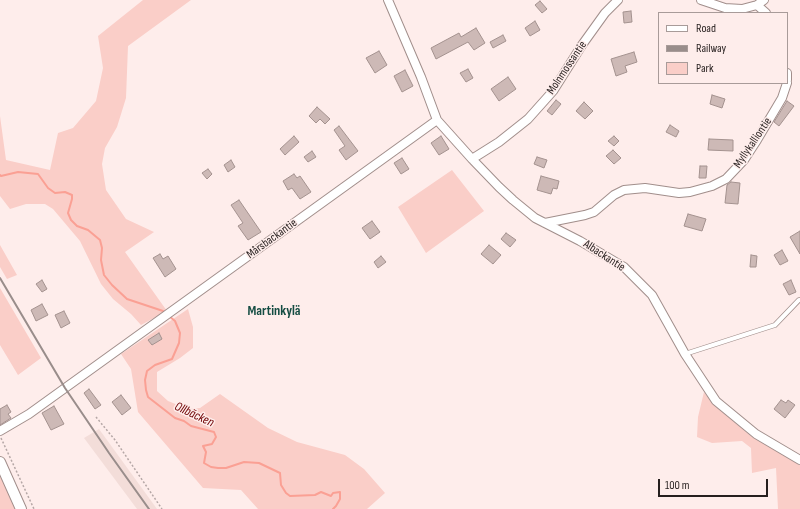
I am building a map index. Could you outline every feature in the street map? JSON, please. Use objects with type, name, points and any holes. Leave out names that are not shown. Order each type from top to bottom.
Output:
[{"type":"street","points":[[388,0],[421,77],[437,120]]},
{"type":"street","name":"Molnmossantie","points":[[472,159],[499,142],[528,119],[554,91],[582,45],[605,13],[618,0]]},
{"type":"street","points":[[700,0],[725,8],[742,9],[760,3],[765,12]]},
{"type":"street","name":"Myllykalliontie","points":[[545,223],[594,212],[614,194],[624,190],[645,188],[679,193],[690,192],[712,186],[726,179],[744,160],[757,140],[782,98],[786,84]]},
{"type":"street","name":"Albackantie","points":[[437,120],[498,187],[535,218],[580,241],[624,268],[652,295],[685,354],[716,401],[756,434],[800,460]]},
{"type":"street","name":"Mårsbackantie","points":[[0,431],[29,414],[164,318],[437,120]]},
{"type":"street","points":[[0,462],[21,509]]},
{"type":"lane","points":[[685,354],[775,325],[800,300]]},
{"type":"path","points":[[96,417],[115,440],[162,509]]},
{"type":"path","points":[[0,436],[34,509]]},
{"type":"shaded area","points":[[99,429],[157,509],[137,509],[84,438]]},
{"type":"green space","points":[[143,0],[191,0],[128,46],[126,98],[117,127],[105,148],[102,164],[106,190],[126,219],[154,232],[125,252],[167,311],[141,325],[131,314],[113,299],[101,284],[80,241],[53,209],[45,204],[26,204],[10,209],[0,196],[0,116],[6,160],[50,170],[58,133],[73,128],[96,101],[103,68],[98,36]]},
{"type":"green space","points":[[452,170],[484,211],[426,253],[398,207]]},
{"type":"green space","points":[[0,245],[17,275],[7,279],[0,267]]},
{"type":"green space","points":[[0,288],[41,358],[18,375],[0,345]]},
{"type":"green space","points":[[188,309],[193,327],[193,348],[157,372],[157,391],[168,401],[188,409],[200,408],[220,394],[268,428],[297,442],[345,455],[364,469],[385,493],[367,509],[258,509],[241,490],[203,488],[138,412],[131,369],[121,354]]},
{"type":"green space","points":[[704,392],[713,404],[752,437],[800,465],[800,509],[778,509],[776,468],[752,473],[751,448],[742,441],[712,443],[697,437],[698,417]]},
{"type":"green space","points":[[0,477],[2,479],[15,509],[0,509]]},
{"type":"building","points":[[540,1],[547,9],[542,13],[535,5]]},
{"type":"building","points":[[631,11],[632,22],[624,23],[623,12]]},
{"type":"building","points":[[535,21],[540,30],[530,36],[525,28]]},
{"type":"building","points":[[476,28],[485,43],[474,50],[468,42],[436,59],[431,48],[459,33],[461,37]]},
{"type":"building","points":[[503,35],[506,41],[493,48],[490,42]]},
{"type":"building","points":[[379,51],[387,65],[375,73],[366,58]]},
{"type":"building","points":[[634,52],[637,62],[625,66],[627,72],[616,76],[611,59]]},
{"type":"building","points":[[468,69],[473,78],[466,82],[460,73]]},
{"type":"building","points":[[405,70],[413,86],[402,92],[394,76]]},
{"type":"building","points":[[508,77],[516,89],[499,101],[491,89]]},
{"type":"building","points":[[712,95],[725,99],[722,108],[710,104]]},
{"type":"building","points":[[556,100],[561,104],[552,115],[547,111]]},
{"type":"building","points":[[787,101],[794,106],[779,126],[774,122]]},
{"type":"building","points":[[584,102],[593,111],[585,119],[576,111]]},
{"type":"building","points":[[317,107],[330,119],[325,124],[320,119],[316,123],[309,116]]},
{"type":"building","points":[[670,125],[679,131],[676,137],[666,132]]},
{"type":"building","points":[[339,126],[358,151],[346,160],[339,150],[345,146],[334,130]]},
{"type":"building","points":[[294,136],[299,142],[285,155],[280,149]]},
{"type":"building","points":[[441,136],[449,149],[439,155],[431,143]]},
{"type":"building","points":[[614,136],[619,141],[614,146],[608,141]]},
{"type":"building","points":[[709,139],[733,140],[733,151],[708,150]]},
{"type":"building","points":[[613,150],[621,158],[614,164],[606,156]]},
{"type":"building","points":[[312,151],[316,157],[308,162],[304,157]]},
{"type":"building","points":[[537,157],[547,160],[544,168],[534,164]]},
{"type":"building","points":[[402,158],[409,169],[401,174],[394,163]]},
{"type":"building","points":[[231,160],[235,167],[228,172],[224,165]]},
{"type":"building","points":[[700,166],[707,166],[706,178],[699,178]]},
{"type":"building","points":[[208,169],[212,174],[207,179],[202,173]]},
{"type":"building","points":[[294,174],[297,178],[300,176],[311,192],[300,199],[292,188],[288,190],[283,181]]},
{"type":"building","points":[[541,176],[559,181],[557,189],[553,188],[551,194],[537,190]]},
{"type":"building","points":[[731,182],[740,183],[738,204],[725,203],[727,185]]},
{"type":"building","points":[[239,200],[261,232],[248,240],[238,226],[243,223],[231,205]]},
{"type":"building","points":[[688,214],[706,219],[702,231],[684,226]]},
{"type":"building","points":[[372,221],[380,232],[370,239],[362,228]]},
{"type":"building","points":[[800,231],[800,254],[790,237]]},
{"type":"building","points":[[506,233],[516,240],[510,247],[501,239]]},
{"type":"building","points":[[489,245],[501,255],[493,264],[481,254]]},
{"type":"building","points":[[782,250],[788,261],[780,265],[774,255]]},
{"type":"building","points":[[160,254],[163,259],[168,256],[176,269],[165,277],[153,258]]},
{"type":"building","points":[[751,255],[757,256],[756,267],[750,267]]},
{"type":"building","points":[[381,256],[386,262],[378,268],[374,262]]},
{"type":"building","points":[[42,280],[47,289],[42,292],[36,284]]},
{"type":"building","points":[[791,280],[796,292],[789,295],[783,284]]},
{"type":"building","points":[[42,304],[48,315],[36,321],[31,310]]},
{"type":"building","points":[[64,311],[70,323],[61,328],[55,315]]},
{"type":"building","points":[[159,333],[162,339],[152,345],[148,340]]},
{"type":"building","points":[[89,389],[101,405],[95,409],[84,393]]},
{"type":"building","points":[[121,395],[131,408],[122,415],[112,402]]},
{"type":"building","points":[[781,400],[786,403],[788,400],[795,405],[785,418],[774,409]]},
{"type":"building","points":[[7,405],[11,412],[8,414],[11,418],[0,425],[0,409]]},
{"type":"building","points":[[54,406],[64,424],[51,430],[42,413]]},
{"type":"waterway","name":"Ollbäcken","points":[[0,175],[18,172],[38,174],[48,188],[55,193],[65,192],[72,195],[68,213],[71,220],[77,226],[88,230],[100,240],[102,248],[101,260],[104,275],[127,299],[166,313]]},
{"type":"waterway","name":"Ollbäcken","points":[[169,316],[175,321],[180,333],[179,343],[172,359],[155,365],[147,371],[145,380],[146,390],[148,397],[175,418],[184,421],[191,426],[214,432],[216,437],[212,444],[203,446],[206,452],[204,463],[211,467],[218,468],[226,468],[244,462],[259,463],[280,473],[281,485],[290,496],[315,495],[321,492],[331,496],[333,493],[340,492],[340,499],[333,509]]},
{"type":"railway","points":[[0,278],[65,388],[149,509]]},
{"type":"district","name":"Martinkylä","points":[[274,311]]}]
